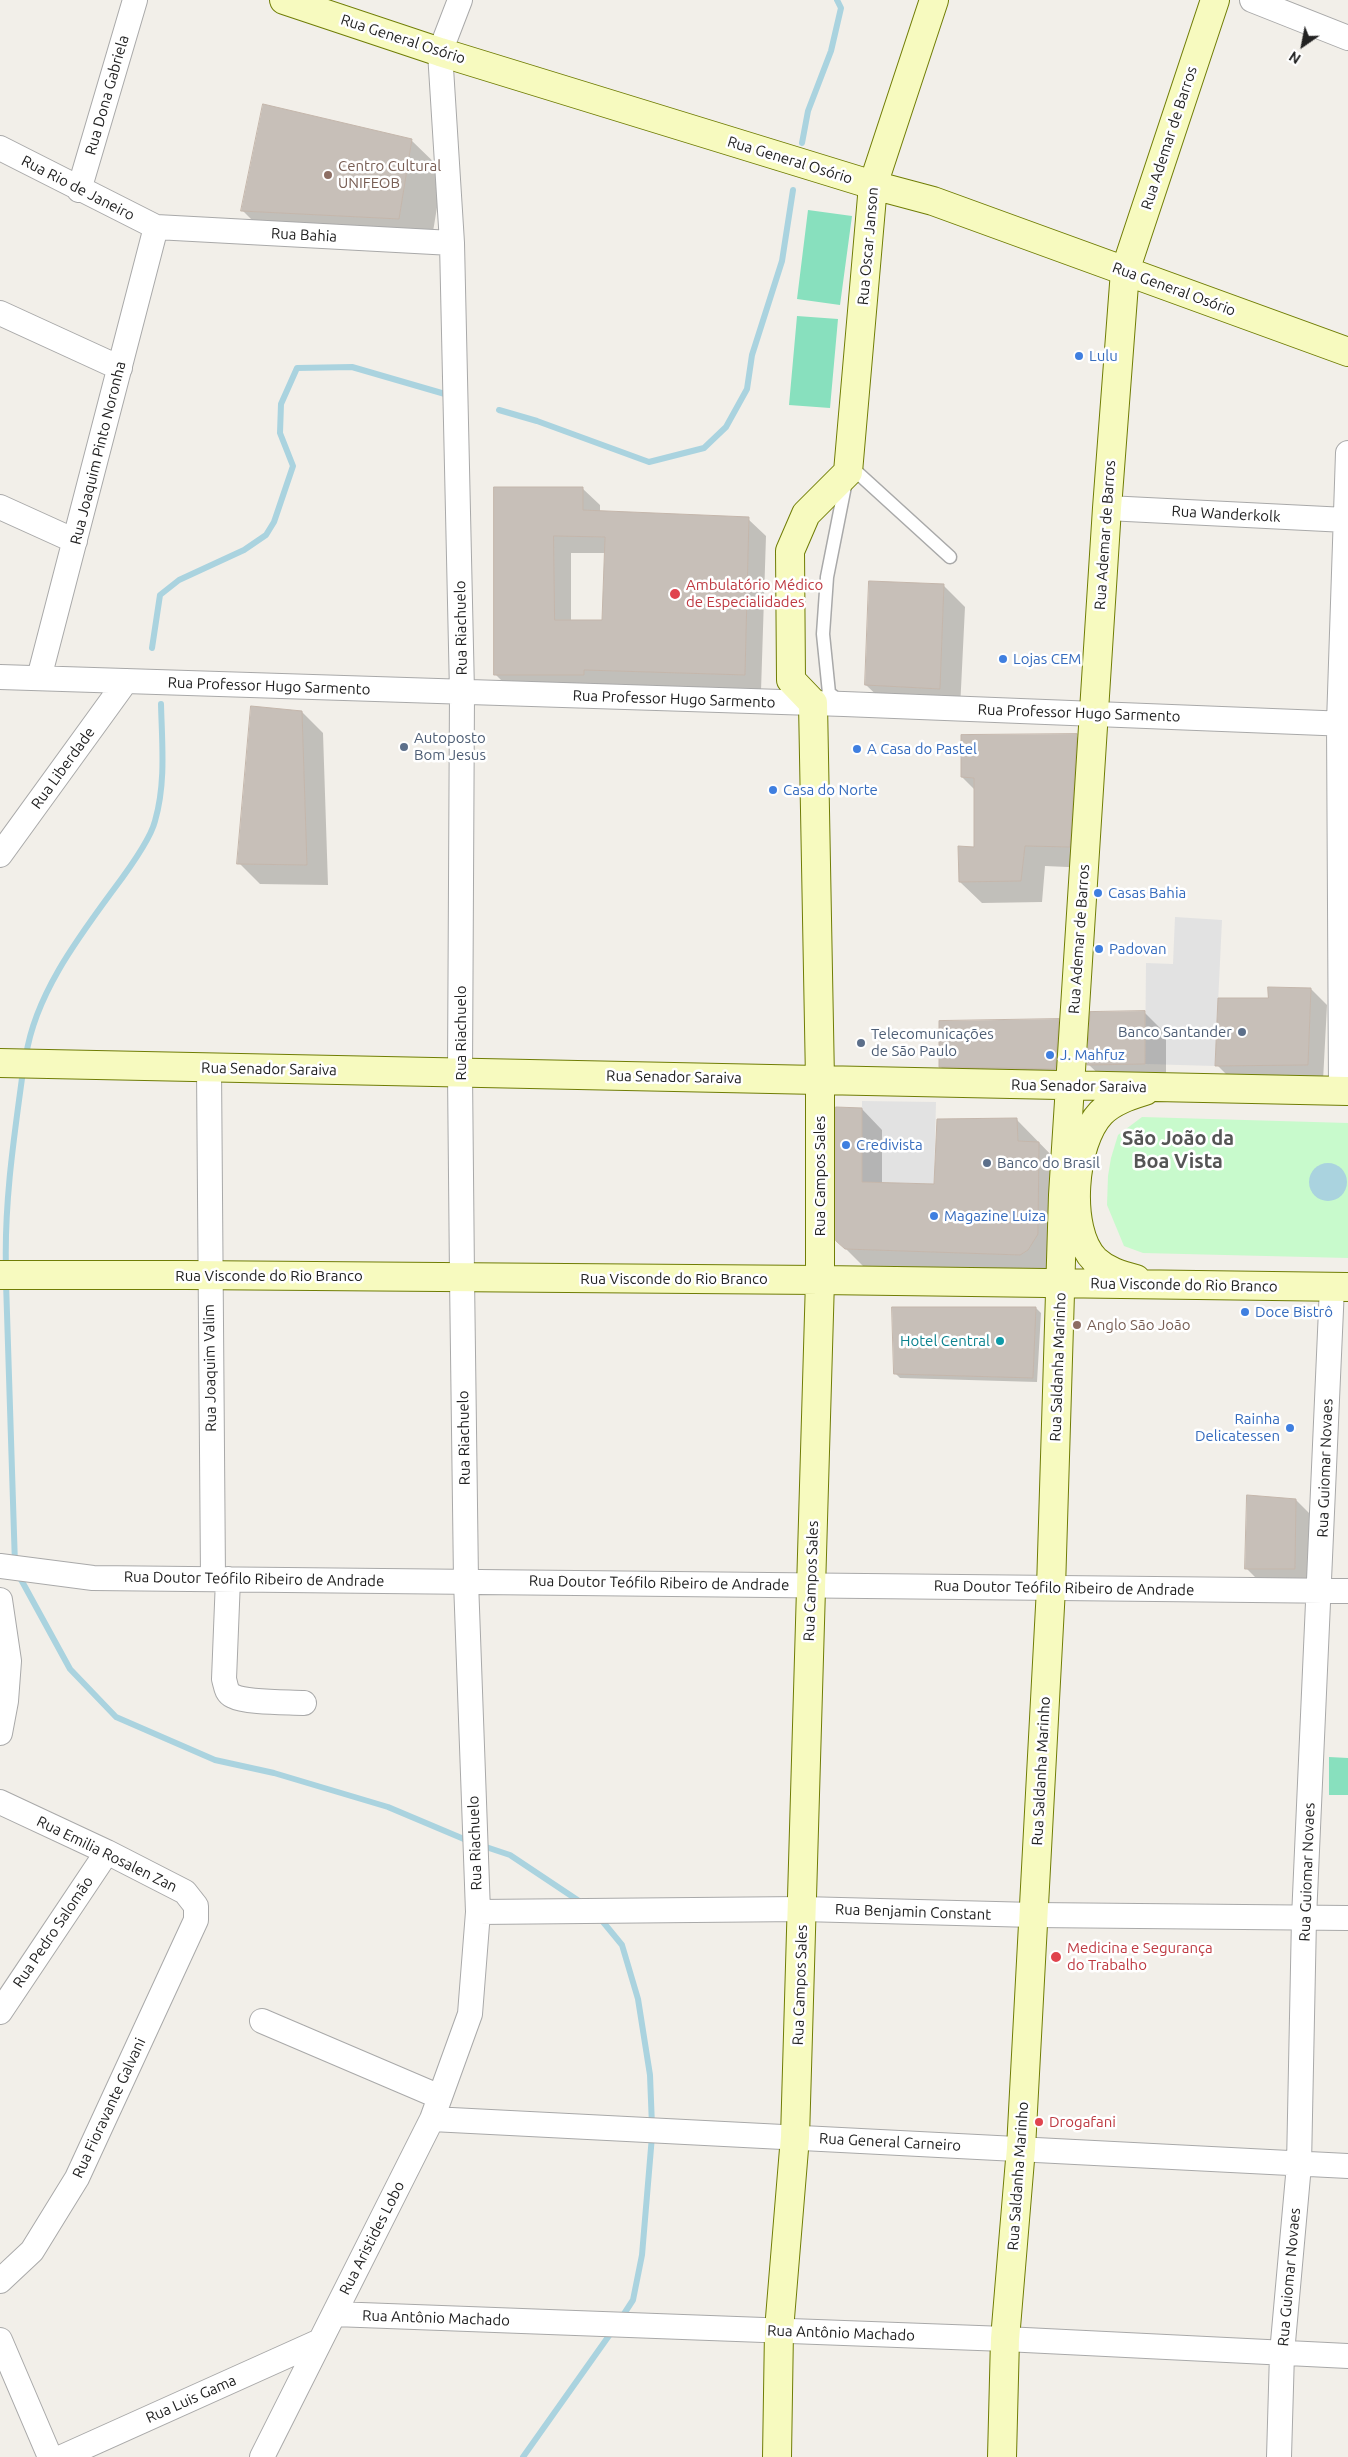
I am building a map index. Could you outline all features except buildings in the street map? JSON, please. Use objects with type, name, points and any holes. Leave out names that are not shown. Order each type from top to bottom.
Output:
[{"type":"main road","name":"Rua General Osório","points":[[284,0],[440,52],[873,185],[933,201],[1348,352]]},
{"type":"main road","name":"Rua Oscar Janson","points":[[848,468],[873,185],[934,0]]},
{"type":"main road","name":"Rua Ademar de Barros","points":[[1069,1085],[1107,508],[1125,271],[1216,0]]},
{"type":"main road","points":[[813,703],[791,680],[790,551],[806,514],[848,468]]},
{"type":"main road","name":"Rua Campos Sales","points":[[777,2457],[778,2330],[795,2137],[820,1280],[820,1080],[813,703]]},
{"type":"main road","name":"Rua Senador Saraiva","points":[[2,1063],[1344,1091]]},
{"type":"main road","name":"Rua Saldanha Marinho","points":[[1002,2457],[1005,2339],[1021,2148],[1051,1588],[1069,1085]]},
{"type":"main road","points":[[1156,1087],[1123,1097],[1100,1113],[1084,1142],[1077,1173],[1078,1224],[1083,1242],[1094,1259],[1110,1272],[1156,1285]]},
{"type":"main road","name":"Rua Visconde do Rio Branco","points":[[0,1276],[462,1277],[1340,1287]]},
{"type":"street","name":"Rua Dona Gabriela","points":[[79,190],[135,0]]},
{"type":"street","points":[[440,52],[460,0]]},
{"type":"street","points":[[1252,0],[1348,38]]},
{"type":"street","name":"Rua Riachuelo","points":[[440,52],[452,244],[462,692],[460,1073],[462,1277],[466,1581],[478,1912],[470,2014]]},
{"type":"street","name":"Rua Rio de Janeiro","points":[[0,148],[79,190],[156,227]]},
{"type":"street","name":"Rua Bahia","points":[[156,227],[452,244]]},
{"type":"street","name":"Rua Joaquim Pinto Noronha","points":[[39,678],[156,227]]},
{"type":"street","points":[[0,313],[120,368]]},
{"type":"street","points":[[1344,1091],[1344,724],[1348,453]]},
{"type":"street","points":[[0,507],[75,541]]},
{"type":"street","name":"Rua Wanderkolk","points":[[1107,508],[1346,520]]},
{"type":"street","name":"Rua Professor Hugo Sarmento","points":[[0,677],[844,704],[1344,724]]},
{"type":"street","name":"Rua Liberdade","points":[[0,855],[126,681]]},
{"type":"street","name":"Rua Joaquim Valim","points":[[209,1068],[209,1275],[224,1679],[227,1690],[232,1696],[244,1699],[304,1703]]},
{"type":"street","name":"Rua Guiomar Novaes","points":[[1279,2457],[1282,2353],[1299,2165],[1304,1918],[1320,1590],[1340,1287]]},
{"type":"street","name":"Rua Doutor Teófilo Ribeiro de Andrade","points":[[12,1567],[93,1578],[1348,1591]]},
{"type":"street","points":[[0,1600],[9,1661],[6,1701],[0,1733]]},
{"type":"street","name":"Rua Emilia Rosalen Zan","points":[[0,1802],[107,1852],[185,1892],[196,1906],[196,1920]]},
{"type":"street","name":"Rua Pedro Salomão","points":[[0,2012],[107,1852]]},
{"type":"street","name":"Rua Benjamin Constant","points":[[478,1912],[802,1909],[1034,1915],[1348,1918]]},
{"type":"street","name":"Rua Fioravante Galvani","points":[[0,2281],[32,2251],[77,2178],[196,1920]]},
{"type":"street","name":"Rua Aristides Lobo","points":[[262,2457],[432,2119],[470,2014]]},
{"type":"street","points":[[262,2021],[440,2096]]},
{"type":"street","name":"Rua General Carneiro","points":[[432,2119],[1021,2148],[1299,2165],[1348,2166]]},
{"type":"street","name":"Rua Antônio Machado","points":[[334,2314],[1005,2339],[1348,2356]]},
{"type":"street","points":[[0,2340],[50,2457]]},
{"type":"street","name":"Rua Luis Gama","points":[[62,2457],[320,2341]]},
{"type":"lane","points":[[848,468],[950,557]]},
{"type":"lane","points":[[844,704],[829,693],[823,634],[827,577],[848,468]]},
{"type":"green space","points":[[808,210],[852,216],[840,305],[797,299]]},
{"type":"green space","points":[[797,316],[838,319],[830,408],[789,405]]},
{"type":"green space","points":[[1142,1117],[1348,1123],[1348,1258],[1143,1253],[1124,1246],[1107,1205],[1108,1176],[1118,1135]]},
{"type":"green space","points":[[1329,1757],[1348,1758],[1348,1795],[1329,1795]]},
{"type":"shaded area","points":[[1175,917],[1222,920],[1215,1066],[1145,1064],[1146,963],[1173,964]]},
{"type":"shaded area","points":[[862,1101],[936,1102],[934,1184],[862,1182]]},
{"type":"water","points":[[1328,1163],[1342,1168],[1347,1182],[1342,1196],[1328,1201],[1314,1196],[1309,1182],[1314,1168]]},
{"type":"waterway","points":[[802,143],[808,111],[831,51],[841,8],[837,0]]},
{"type":"waterway","points":[[499,410],[537,421],[649,462],[704,448],[726,427],[747,389],[752,355],[782,261],[793,190]]},
{"type":"waterway","points":[[152,648],[160,595],[179,580],[244,550],[266,535],[274,522],[293,466],[280,433],[281,404],[297,368],[352,367],[445,394]]},
{"type":"waterway","points":[[26,1056],[38,1011],[48,989],[86,927],[137,856],[152,829],[161,792],[161,704]]},
{"type":"waterway","points":[[6,1270],[8,1195],[23,1071]]},
{"type":"waterway","points":[[6,1282],[15,1565]]},
{"type":"waterway","points":[[18,1574],[70,1669],[116,1717],[215,1760],[274,1773],[388,1807],[471,1842]]},
{"type":"waterway","points":[[480,1845],[510,1855],[582,1903]]},
{"type":"waterway","points":[[599,1917],[622,1945],[638,1999],[650,2075],[652,2126]]},
{"type":"waterway","points":[[620,2320],[633,2300],[642,2255],[652,2136]]},
{"type":"waterway","points":[[523,2457],[613,2330]]},
{"type":"place","name":"Centro Cultural UNIFEOB","points":[[328,175]]},
{"type":"place","name":"Lulu","points":[[1079,356]]},
{"type":"place","name":"Ambulatório Médico de Especialidades","points":[[675,594]]},
{"type":"place","name":"Lojas CEM","points":[[1003,659]]},
{"type":"place","name":"Autoposto Bom Jesus","points":[[404,747]]},
{"type":"place","name":"A Casa do Pastel","points":[[857,749]]},
{"type":"place","name":"Casa do Norte","points":[[773,790]]},
{"type":"place","name":"Casas Bahia","points":[[1098,893]]},
{"type":"place","name":"Padovan","points":[[1099,949]]},
{"type":"place","name":"Banco Santander","points":[[1242,1032]]},
{"type":"place","name":"Telecomunicações de São Paulo","points":[[861,1043]]},
{"type":"place","name":"J. Mahfuz","points":[[1050,1055]]},
{"type":"place","name":"Credivista","points":[[846,1145]]},
{"type":"place","name":"Banco do Brasil","points":[[987,1163]]},
{"type":"place","name":"Magazine Luiza","points":[[934,1216]]},
{"type":"place","name":"Doce Bistrô","points":[[1245,1312]]},
{"type":"place","name":"Anglo São João","points":[[1077,1325]]},
{"type":"place","name":"Hotel Central","points":[[1000,1341]]},
{"type":"place","name":"Rainha Delicatessen","points":[[1290,1428]]},
{"type":"place","name":"Medicina e Segurança do Trabalho","points":[[1056,1957]]},
{"type":"place","name":"Drogafani","points":[[1039,2122]]},
{"type":"district","name":"São João da Boa Vista","points":[[1178,1150]]}]
